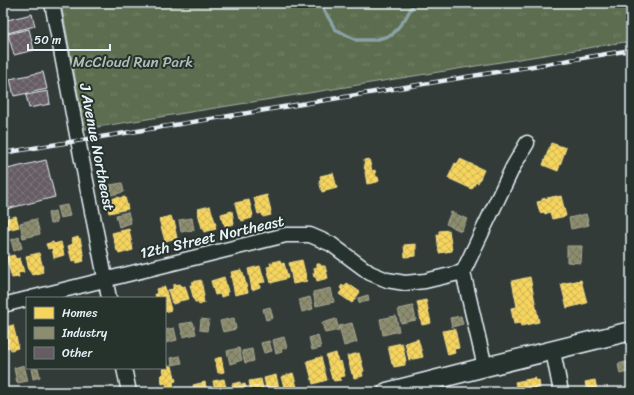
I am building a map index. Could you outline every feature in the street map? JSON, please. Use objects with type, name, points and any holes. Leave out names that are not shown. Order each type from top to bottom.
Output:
[{"type":"main road","points":[[396,391],[485,367],[631,331]]},
{"type":"street","name":"J Avenue Northeast","points":[[52,3],[109,297]]},
{"type":"street","points":[[485,367],[463,272],[513,166],[527,143]]},
{"type":"street","name":"12th Street Northeast","points":[[35,297],[286,235],[310,235],[331,244],[370,273],[387,280],[405,283],[425,281],[463,272]]},
{"type":"street","points":[[3,305],[26,299]]},
{"type":"street","points":[[553,351],[561,392]]},
{"type":"street","points":[[124,369],[129,392]]},
{"type":"green space","name":"McCloud Run Park","points":[[61,3],[631,3],[631,41],[85,129]]},
{"type":"building: Homes","points":[[551,143],[566,148],[558,171],[543,165]]},
{"type":"building: Homes","points":[[369,159],[372,171],[375,170],[376,177],[378,177],[379,181],[367,184],[364,160]]},
{"type":"building: Homes","points":[[460,159],[484,170],[478,183],[476,182],[472,189],[448,178],[455,163],[457,164]]},
{"type":"building: Homes","points":[[333,173],[337,188],[322,192],[319,180],[321,180],[320,176]]},
{"type":"building: Homes","points":[[267,195],[271,215],[263,217],[262,213],[258,214],[254,198]]},
{"type":"building: Homes","points":[[561,196],[566,216],[552,219],[550,212],[545,214],[544,212],[540,213],[537,202],[542,201],[542,199]]},
{"type":"building: Homes","points":[[118,197],[125,197],[128,209],[109,213],[106,201]]},
{"type":"building: Homes","points":[[249,200],[253,215],[252,218],[242,221],[241,218],[239,219],[235,203]]},
{"type":"building: Homes","points":[[210,206],[216,229],[204,232],[198,209]]},
{"type":"building: Homes","points":[[232,211],[234,224],[225,226],[221,214]]},
{"type":"building: Homes","points":[[16,216],[19,227],[7,230],[4,219]]},
{"type":"building: Homes","points":[[171,216],[176,228],[177,238],[165,241],[159,219]]},
{"type":"building: Homes","points":[[129,229],[133,250],[119,254],[112,233]]},
{"type":"building: Homes","points":[[449,230],[452,251],[439,253],[437,235],[439,235],[439,231]]},
{"type":"building: Homes","points":[[78,237],[79,239],[80,238],[84,261],[77,263],[76,260],[72,261],[68,246],[73,244],[72,239]]},
{"type":"building: Homes","points":[[53,242],[54,244],[61,242],[64,255],[54,258],[52,248],[48,249],[46,244]]},
{"type":"building: Homes","points":[[416,244],[416,256],[405,257],[404,245]]},
{"type":"building: Homes","points":[[39,253],[43,272],[32,275],[29,271],[26,256]]},
{"type":"building: Homes","points":[[14,255],[16,259],[20,258],[24,272],[18,273],[19,277],[12,278],[6,257]]},
{"type":"building: Homes","points":[[280,260],[281,264],[284,263],[288,278],[271,283],[267,267],[271,266],[270,263]]},
{"type":"building: Homes","points":[[302,260],[307,281],[293,284],[289,263]]},
{"type":"building: Homes","points":[[317,264],[325,266],[328,278],[317,281],[313,273],[315,273],[314,268],[317,267]]},
{"type":"building: Homes","points":[[260,266],[265,282],[259,283],[260,287],[252,290],[248,269]]},
{"type":"building: Homes","points":[[241,270],[248,292],[235,295],[231,272]]},
{"type":"building: Homes","points":[[224,277],[228,292],[226,292],[227,295],[221,297],[220,294],[215,295],[211,281]]},
{"type":"building: Homes","points":[[530,277],[539,322],[521,326],[520,323],[514,324],[511,308],[517,307],[512,281]]},
{"type":"building: Homes","points":[[201,280],[204,303],[199,305],[198,302],[195,302],[194,300],[190,285],[192,285],[192,282]]},
{"type":"building: Homes","points":[[581,280],[587,303],[567,308],[561,284]]},
{"type":"building: Homes","points":[[347,283],[360,292],[352,303],[339,294],[342,290],[340,288],[342,285],[344,287]]},
{"type":"building: Homes","points":[[180,284],[181,287],[185,286],[189,299],[173,304],[168,290],[173,289],[173,285]]},
{"type":"building: Homes","points":[[165,287],[171,310],[166,312],[166,297],[156,297],[156,289]]},
{"type":"building: Homes","points":[[426,300],[431,323],[422,325],[417,302]]},
{"type":"building: Homes","points":[[13,325],[18,348],[11,350],[10,347],[6,348],[3,328]]},
{"type":"building: Homes","points":[[455,329],[459,348],[454,349],[455,353],[448,355],[442,331]]},
{"type":"building: Homes","points":[[418,339],[423,357],[409,360],[405,343]]},
{"type":"building: Homes","points":[[402,343],[406,361],[405,365],[394,367],[388,346]]},
{"type":"building: Homes","points":[[336,353],[338,362],[341,361],[345,376],[340,377],[341,380],[334,381],[332,379],[326,356]]},
{"type":"building: Homes","points":[[359,353],[364,371],[362,372],[363,376],[354,378],[347,356]]},
{"type":"building: Homes","points":[[221,357],[224,372],[218,373],[215,359]]},
{"type":"building: Homes","points":[[321,357],[327,380],[313,384],[307,361]]},
{"type":"building: Homes","points":[[166,366],[172,366],[176,381],[173,382],[174,388],[167,390],[166,383],[162,384],[161,375],[164,374],[163,369],[166,369]]},
{"type":"building: Homes","points":[[293,373],[297,387],[295,388],[295,391],[287,392],[281,377]]},
{"type":"building: Homes","points":[[276,375],[280,392],[267,392],[264,378]]},
{"type":"building: Homes","points":[[535,378],[535,381],[539,380],[540,388],[537,388],[537,391],[522,392],[522,389],[517,390],[515,382]]},
{"type":"building: Homes","points":[[224,379],[227,392],[215,392],[213,381]]},
{"type":"building: Homes","points":[[261,379],[264,392],[251,392],[249,381]]},
{"type":"building: Homes","points":[[595,380],[597,390],[608,388],[609,392],[587,392],[585,382]]},
{"type":"building: Homes","points":[[205,382],[207,392],[194,392],[193,385]]},
{"type":"building: Homes","points":[[240,382],[241,385],[245,384],[247,392],[234,392],[232,384]]},
{"type":"building: Industry","points":[[122,183],[124,192],[111,195],[110,185]]},
{"type":"building: Industry","points":[[67,205],[70,216],[60,218],[57,207]]},
{"type":"building: Industry","points":[[55,211],[57,222],[50,224],[48,213]]},
{"type":"building: Industry","points":[[128,212],[131,223],[119,227],[116,215]]},
{"type":"building: Industry","points":[[451,212],[467,219],[461,231],[446,224]]},
{"type":"building: Industry","points":[[586,214],[589,225],[571,229],[569,218]]},
{"type":"building: Industry","points":[[192,218],[194,230],[181,232],[179,220]]},
{"type":"building: Industry","points":[[36,219],[40,234],[23,238],[20,223]]},
{"type":"building: Industry","points":[[19,237],[22,248],[14,251],[11,240]]},
{"type":"building: Industry","points":[[567,246],[582,246],[581,263],[567,262]]},
{"type":"building: Industry","points":[[331,288],[334,302],[316,306],[313,292]]},
{"type":"building: Industry","points":[[368,295],[369,301],[359,303],[358,298]]},
{"type":"building: Industry","points":[[310,297],[313,309],[302,312],[299,300]]},
{"type":"building: Industry","points":[[413,306],[416,320],[401,323],[398,309]]},
{"type":"building: Industry","points":[[270,307],[273,318],[266,320],[263,309]]},
{"type":"building: Industry","points":[[396,316],[399,331],[383,335],[380,319]]},
{"type":"building: Industry","points":[[461,316],[463,324],[452,327],[450,318]]},
{"type":"building: Industry","points":[[234,318],[236,329],[223,332],[220,321]]},
{"type":"building: Industry","points":[[201,319],[209,320],[207,331],[200,330]]},
{"type":"building: Industry","points":[[336,319],[339,330],[325,333],[322,323]]},
{"type":"building: Industry","points":[[193,322],[196,334],[183,337],[180,324]]},
{"type":"building: Industry","points":[[352,323],[357,342],[344,346],[339,326]]},
{"type":"building: Industry","points":[[174,328],[177,340],[166,343],[166,330]]},
{"type":"building: Industry","points":[[318,335],[321,348],[312,350],[309,338]]},
{"type":"building: Industry","points":[[284,337],[287,348],[281,349],[282,352],[276,354],[273,340]]},
{"type":"building: Industry","points":[[269,341],[272,351],[264,353],[261,343]]},
{"type":"building: Industry","points":[[239,348],[242,360],[230,364],[227,351]]},
{"type":"building: Industry","points":[[252,349],[254,361],[245,363],[242,351]]},
{"type":"building: Industry","points":[[180,356],[182,363],[172,365],[171,358]]},
{"type":"building: Industry","points":[[630,361],[631,371],[620,374],[618,364]]},
{"type":"building: Industry","points":[[24,365],[28,381],[17,383],[14,368]]},
{"type":"building: Industry","points":[[31,369],[38,369],[40,377],[33,379]]},
{"type":"building: Other","points":[[32,14],[35,26],[3,34],[3,21]]},
{"type":"building: Other","points":[[29,29],[34,50],[14,55],[8,34]]},
{"type":"building: Other","points":[[43,72],[47,89],[14,96],[10,79]]},
{"type":"building: Other","points":[[48,91],[50,104],[29,108],[26,95]]},
{"type":"building: Other","points":[[46,160],[55,197],[6,209],[3,201],[3,170]]},
{"type":"waterway","points":[[320,3],[335,29],[356,40],[374,40],[392,35],[405,19],[414,3]]},
{"type":"railway","points":[[3,153],[631,50]]}]
